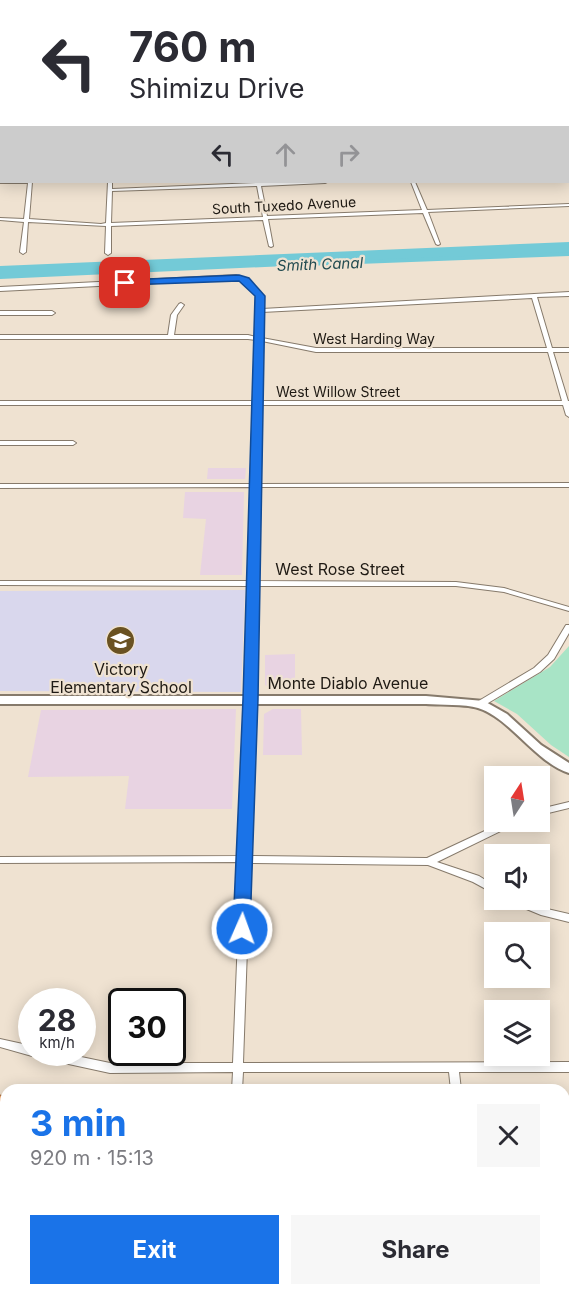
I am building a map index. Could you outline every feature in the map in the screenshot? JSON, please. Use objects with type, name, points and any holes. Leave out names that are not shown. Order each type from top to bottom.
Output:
[{"type":"street","points":[[23,252],[30,183]]},
{"type":"street","points":[[108,253],[110,183]]},
{"type":"street","points":[[110,190],[258,183],[271,246]]},
{"type":"street","points":[[413,183],[438,244]]},
{"type":"street","name":"South Tuxedo Avenue","points":[[0,219],[110,225],[569,205]]},
{"type":"street","points":[[0,289],[243,278],[260,296],[254,582],[237,1084]]},
{"type":"street","points":[[260,310],[569,294]]},
{"type":"street","points":[[534,296],[569,415]]},
{"type":"street","points":[[171,337],[174,315],[181,305]]},
{"type":"street","points":[[0,313],[52,313]]},
{"type":"street","name":"West Harding Way","points":[[0,337],[259,339],[316,351],[569,350]]},
{"type":"street","name":"West Willow Street","points":[[0,403],[567,403]]},
{"type":"street","points":[[0,443],[73,443]]},
{"type":"street","points":[[0,486],[569,485]]},
{"type":"street","name":"West Rose Street","points":[[0,583],[456,584],[504,590],[569,609]]},
{"type":"street","points":[[569,627],[550,657],[537,670],[480,704],[503,717],[537,748],[569,769]]},
{"type":"street","name":"Monte Diablo Avenue","points":[[0,700],[426,700],[480,704]]},
{"type":"street","points":[[550,810],[569,806]]},
{"type":"street","points":[[428,862],[491,832]]},
{"type":"street","points":[[0,860],[244,859],[428,862],[484,884]]},
{"type":"street","points":[[539,910],[569,918]]},
{"type":"street","points":[[0,1043],[18,1048]]},
{"type":"street","points":[[96,1065],[110,1068],[569,1067]]},
{"type":"street","points":[[453,1067],[455,1084]]},
{"type":"shaded area","points":[[208,468],[246,468],[245,479],[207,479]]},
{"type":"shaded area","points":[[185,492],[244,492],[242,575],[200,575],[206,519],[183,518]]},
{"type":"shaded area","name":"Victory Elementary School","points":[[245,590],[241,692],[0,691],[0,591]]},
{"type":"shaded area","points":[[295,654],[295,690],[274,690],[265,685],[265,655]]},
{"type":"shaded area","points":[[236,709],[232,809],[125,809],[129,776],[28,777],[41,710]]},
{"type":"shaded area","points":[[273,709],[301,709],[302,755],[263,755],[264,714]]},
{"type":"green space","points":[[569,646],[569,757],[551,745],[517,714],[494,701],[550,667]]},
{"type":"water","points":[[569,242],[569,253],[0,279],[0,266]]},
{"type":"waterway","name":"Smith Canal","points":[[306,264],[569,254]]},
{"type":"place","name":"Victory Elementary School","points":[[121,641]]},
{"type":"route","points":[[125,283],[239,278],[253,286],[260,296],[254,582],[242,929]]}]
